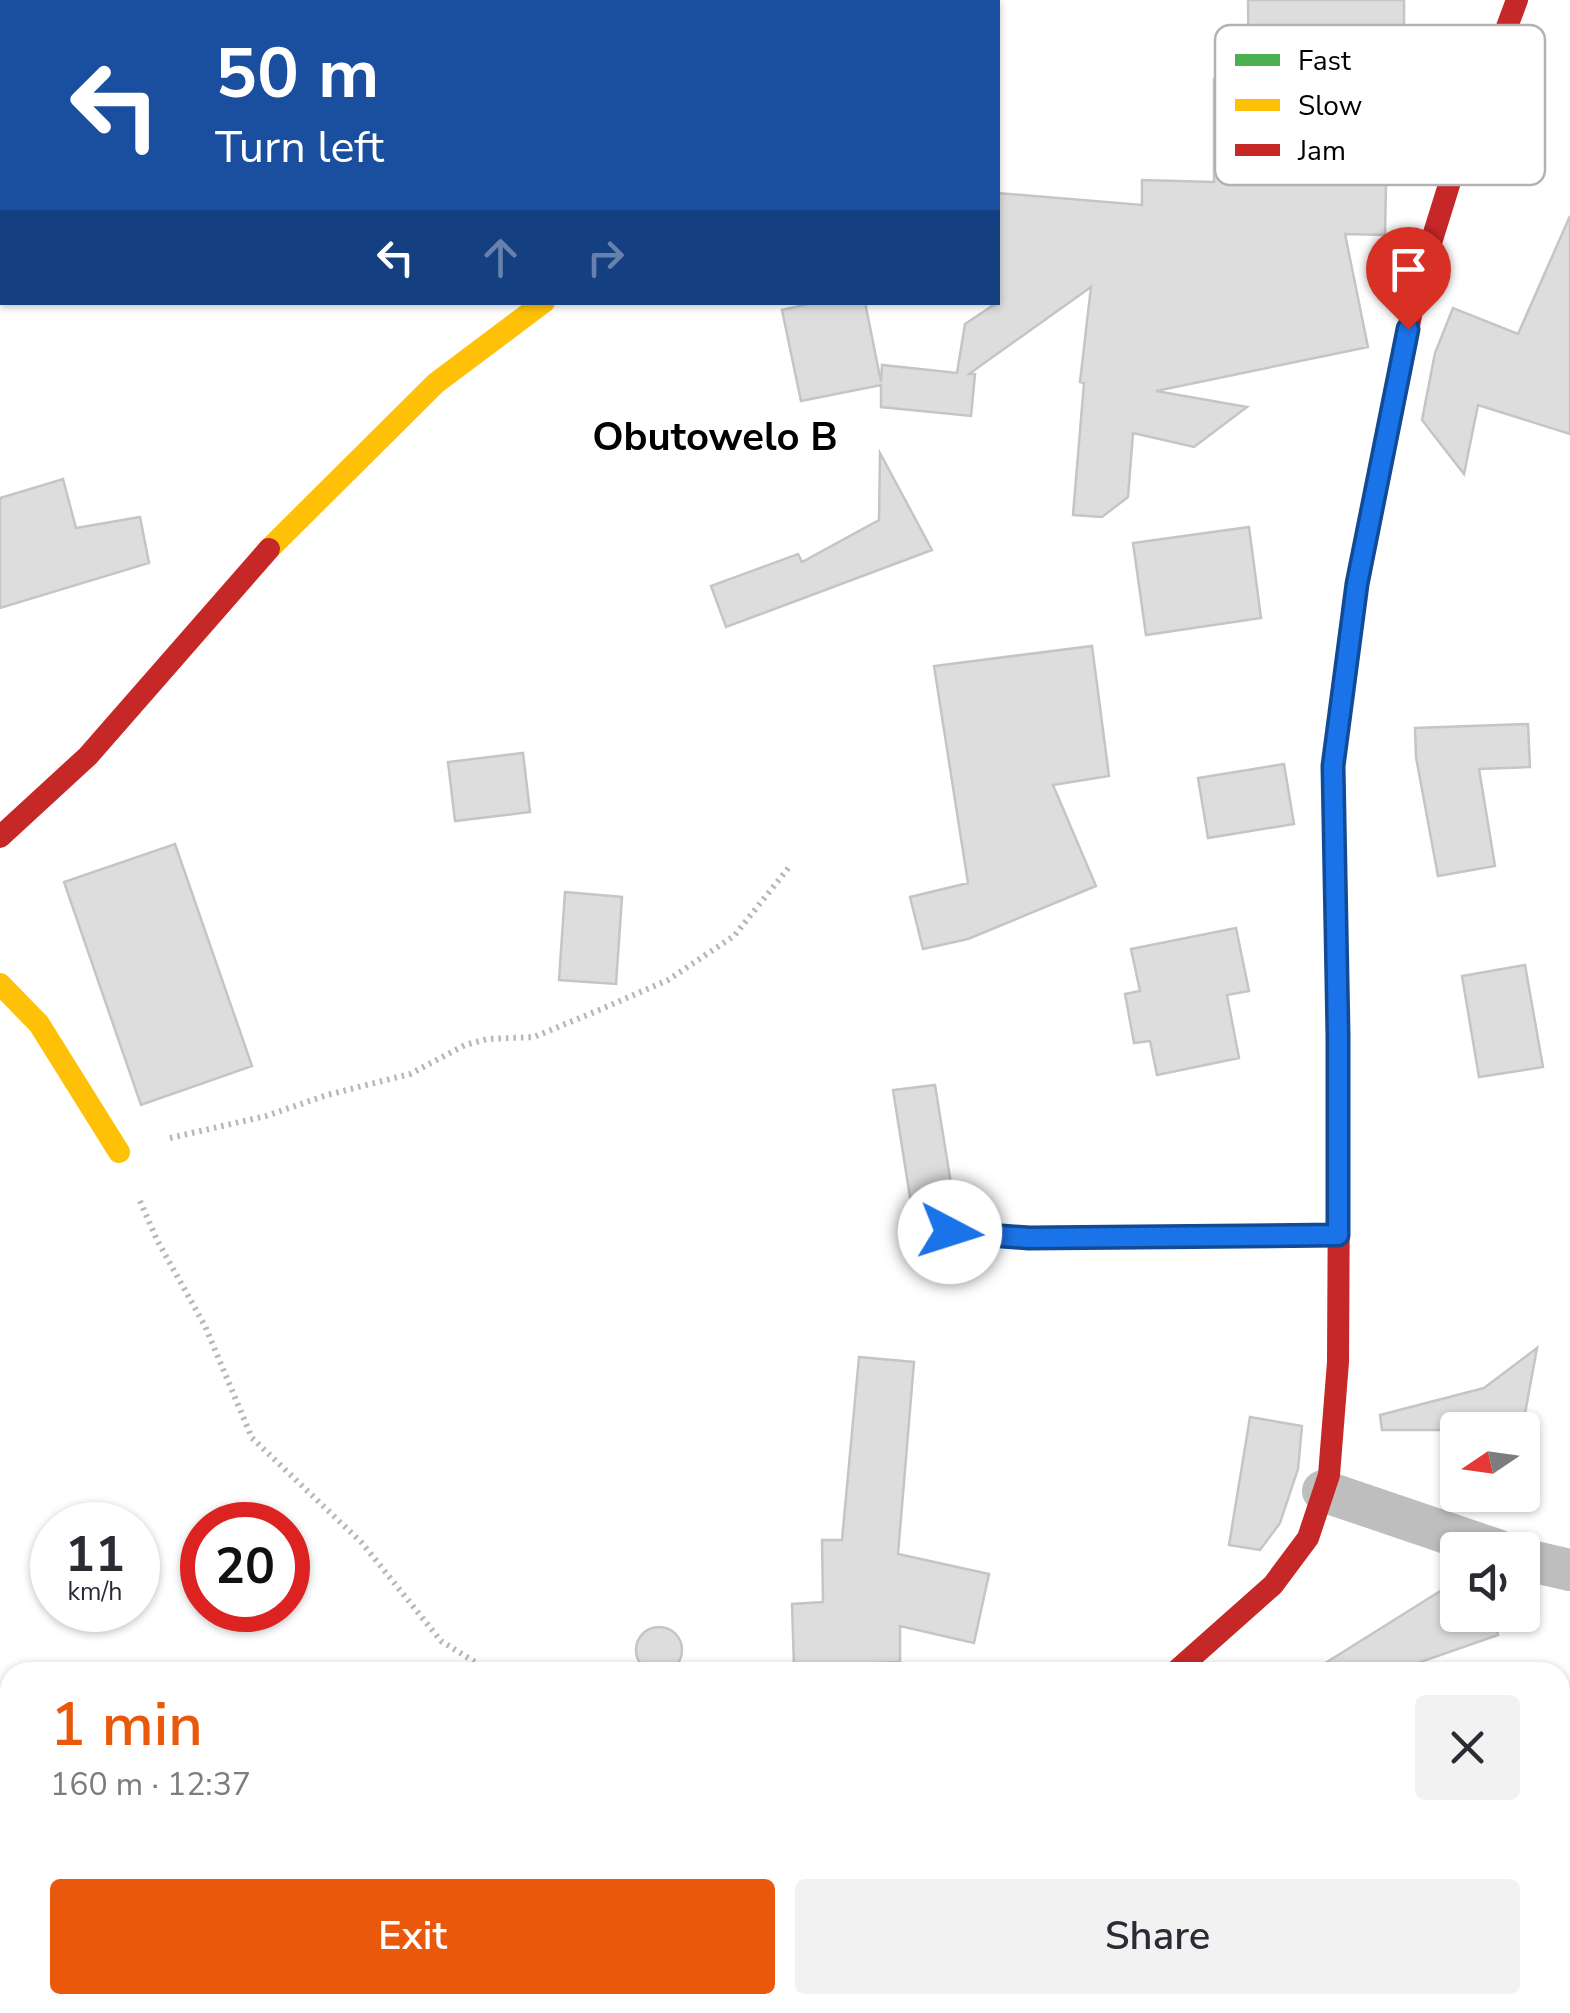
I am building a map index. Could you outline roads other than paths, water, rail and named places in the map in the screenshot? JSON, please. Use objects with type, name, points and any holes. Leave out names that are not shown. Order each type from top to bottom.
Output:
[{"type":"street","points":[[1508,25],[1517,0]]},
{"type":"street","points":[[1186,1662],[1273,1585],[1308,1538],[1329,1474],[1338,1362],[1333,766],[1357,584],[1416,290],[1449,185]]},
{"type":"street","points":[[0,837],[88,756],[247,571],[436,383],[540,305]]},
{"type":"street","points":[[0,984],[40,1024],[119,1152]]},
{"type":"street","points":[[1323,1491],[1444,1532]]},
{"type":"street","points":[[1540,1563],[1570,1570]]},
{"type":"lane","points":[[950,1232],[1029,1238],[1338,1235]]},
{"type":"district","name":"Obutowelo B","points":[[715,437]]}]
